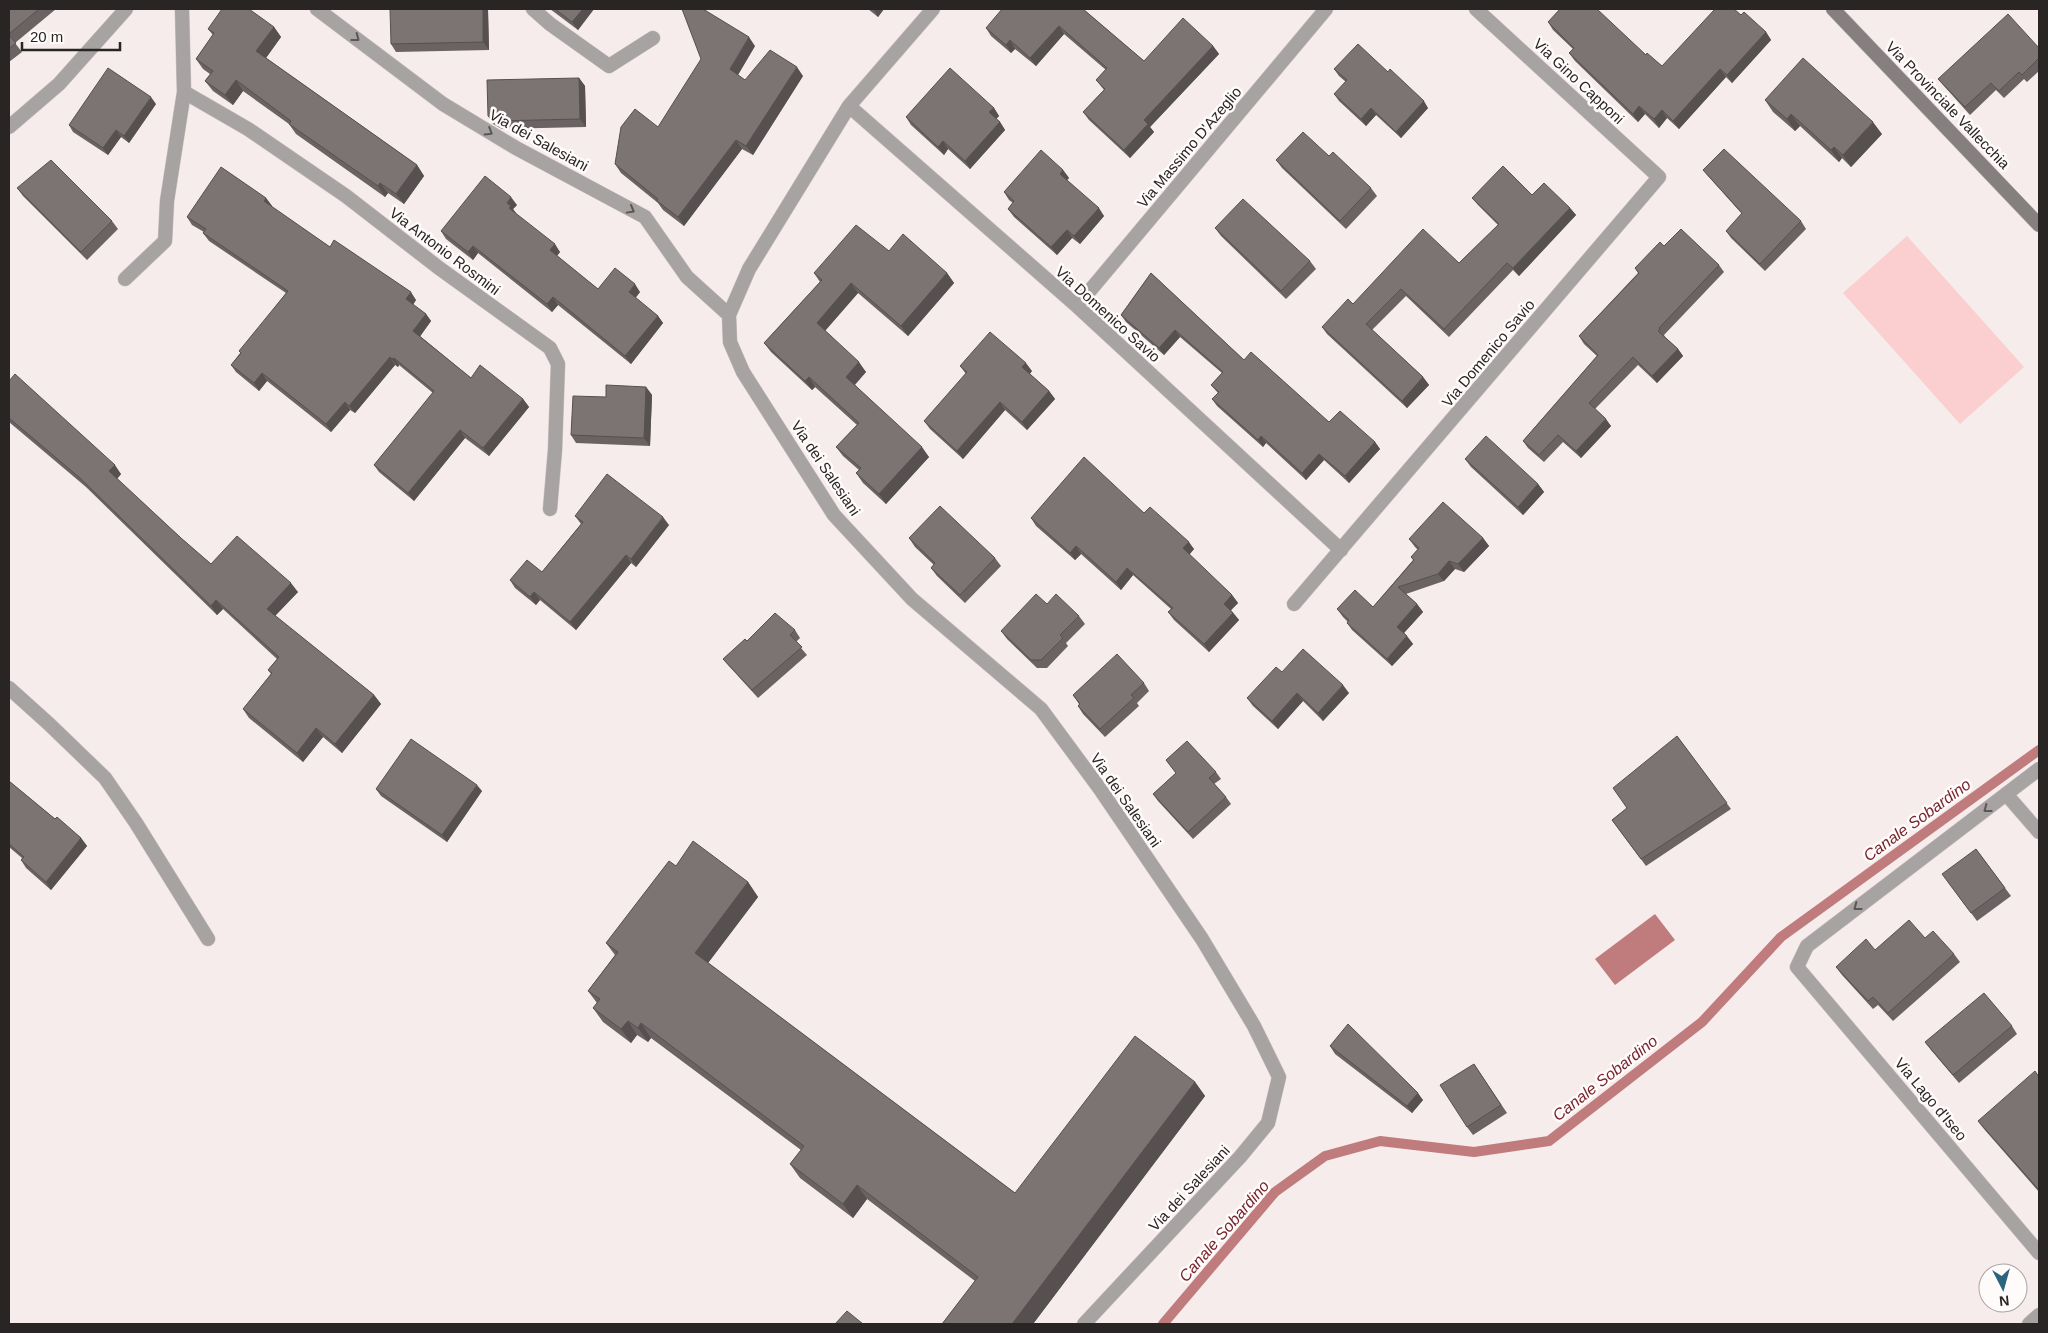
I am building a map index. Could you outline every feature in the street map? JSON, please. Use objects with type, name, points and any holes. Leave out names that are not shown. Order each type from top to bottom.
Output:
[{"type":"main road","name":"Via Provinciale Vallecchia","points":[[1833,9],[2039,224]]},
{"type":"street","points":[[9,127],[59,84],[126,9]]},
{"type":"street","points":[[125,280],[165,241],[167,201],[184,92],[182,9]]},
{"type":"street","name":"Via dei Salesiani","points":[[317,9],[443,104],[516,148],[645,217],[687,277],[729,315]]},
{"type":"street","points":[[533,9],[550,24],[609,66],[653,38]]},
{"type":"street","name":"Via dei Salesiani","points":[[933,9],[849,106],[749,270],[729,315],[730,342],[743,372],[834,515],[912,599],[1041,709],[1100,789],[1202,939],[1254,1026],[1279,1077],[1268,1123],[1240,1157],[1084,1324]]},
{"type":"street","name":"Via Massimo D'Azeglio","points":[[1077,306],[1326,9]]},
{"type":"street","name":"Via Gino Capponi","points":[[1476,9],[1659,177]]},
{"type":"street","name":"Via Antonio Rosmini","points":[[184,92],[248,129],[346,196],[440,268],[550,348],[558,364],[555,450],[550,508]]},
{"type":"street","name":"Via Domenico Savio","points":[[849,106],[1077,306],[1341,550]]},
{"type":"street","name":"Via Domenico Savio","points":[[1294,604],[1659,177]]},
{"type":"street","points":[[9,688],[105,778],[136,823],[208,939]]},
{"type":"street","points":[[2039,769],[2006,794],[2039,832]]},
{"type":"street","name":"Via Lago d'Iseo","points":[[2006,794],[1807,946],[1798,967],[2039,1252]]},
{"type":"street","points":[[2029,1324],[2039,1315]]},
{"type":"shaded area","points":[[1907,236],[2024,367],[1960,424],[1843,293]]},
{"type":"shaded area","points":[[1655,914],[1675,940],[1615,985],[1595,959]]},
{"type":"building","points":[[9,9],[39,9],[9,34]]},
{"type":"building","points":[[222,9],[249,9],[274,27],[256,51],[417,165],[396,194],[380,183],[378,186],[289,124],[291,121],[236,80],[225,95],[205,81],[213,71],[196,59],[214,33],[208,29]]},
{"type":"building","points":[[390,9],[483,9],[483,42],[391,44]]},
{"type":"building","points":[[555,9],[583,9],[572,22]]},
{"type":"building","points":[[682,9],[703,9],[749,37],[730,69],[745,80],[770,50],[797,67],[746,146],[736,140],[678,217],[615,164],[621,127],[635,109],[658,127],[701,59]]},
{"type":"building","points":[[1002,9],[1083,9],[1144,61],[1183,18],[1213,46],[1144,120],[1148,124],[1124,150],[1083,112],[1105,89],[1096,80],[1107,68],[1059,26],[1030,58],[1010,40],[1006,45],[986,28]]},
{"type":"building","points":[[1560,9],[1597,9],[1646,55],[1647,53],[1662,66],[1715,9],[1734,9],[1741,15],[1744,12],[1766,32],[1727,75],[1720,69],[1673,121],[1662,110],[1654,119],[1639,106],[1633,114],[1569,53],[1574,48],[1548,22]]},
{"type":"building","points":[[2008,14],[2039,48],[2039,58],[2022,75],[2019,72],[1999,91],[1991,83],[1965,107],[1938,79]]},
{"type":"building","points":[[9,35],[16,43],[9,49]]},
{"type":"building","points":[[1358,44],[1388,72],[1390,69],[1424,101],[1396,132],[1371,108],[1361,119],[1334,94],[1347,80],[1334,69]]},
{"type":"building","points":[[1803,58],[1873,122],[1843,155],[1834,147],[1831,150],[1791,114],[1787,119],[1765,100]]},
{"type":"building","points":[[108,68],[151,97],[124,136],[116,130],[103,148],[69,125]]},
{"type":"building","points":[[950,68],[994,108],[989,112],[1000,122],[965,161],[943,141],[938,147],[906,117]]},
{"type":"building","points":[[579,78],[580,119],[496,121],[488,116],[487,80]]},
{"type":"building","points":[[1303,132],[1329,156],[1333,152],[1371,188],[1340,221],[1276,160]]},
{"type":"building","points":[[1724,149],[1801,221],[1760,264],[1726,231],[1742,213],[1703,170]]},
{"type":"building","points":[[1041,150],[1063,170],[1060,174],[1099,208],[1074,236],[1067,230],[1051,247],[1008,209],[1014,201],[1004,192]]},
{"type":"building","points":[[51,160],[112,221],[81,252],[17,188]]},
{"type":"building","points":[[1503,166],[1532,195],[1544,183],[1570,208],[1513,268],[1507,263],[1444,329],[1401,289],[1366,324],[1423,377],[1402,401],[1322,327],[1348,299],[1353,304],[1423,229],[1459,263],[1499,224],[1472,198]]},
{"type":"building","points":[[221,167],[266,198],[264,201],[330,247],[334,240],[411,292],[406,299],[426,314],[413,331],[471,378],[480,365],[523,399],[483,448],[460,430],[408,493],[374,465],[434,391],[394,358],[390,357],[349,406],[345,402],[326,424],[262,373],[254,383],[231,365],[241,353],[239,351],[288,291],[203,233],[206,229],[187,217]]},
{"type":"building","points":[[485,176],[511,197],[507,203],[511,206],[509,208],[555,244],[550,250],[598,289],[615,268],[635,284],[629,292],[658,316],[625,356],[553,297],[547,304],[473,246],[468,252],[441,231]]},
{"type":"building","points":[[1243,199],[1310,261],[1281,291],[1215,228]]},
{"type":"building","points":[[856,225],[889,251],[903,234],[947,273],[901,326],[851,283],[817,323],[859,362],[846,377],[922,447],[879,494],[856,473],[861,468],[836,447],[859,423],[809,377],[805,381],[764,343],[822,280],[814,273]]},
{"type":"building","points":[[1681,229],[1719,265],[1659,328],[1658,331],[1678,349],[1652,376],[1633,357],[1589,403],[1606,419],[1576,451],[1558,435],[1539,455],[1523,441],[1598,355],[1579,336],[1639,273],[1635,268],[1660,242],[1664,246]]},
{"type":"building","points":[[1151,273],[1244,360],[1251,352],[1329,422],[1340,411],[1375,442],[1345,476],[1319,454],[1302,473],[1261,436],[1258,440],[1212,399],[1219,392],[1211,385],[1223,372],[1175,330],[1159,348],[1121,315]]},
{"type":"building","points":[[990,332],[1026,363],[1022,367],[1049,391],[1022,422],[1000,402],[957,451],[924,421],[967,372],[960,366]]},
{"type":"building","points":[[15,374],[115,465],[109,471],[211,564],[237,536],[291,583],[267,609],[374,695],[335,744],[316,728],[297,753],[243,709],[272,673],[268,670],[279,657],[216,600],[211,606],[80,478],[9,418],[9,381]]},
{"type":"building","points":[[606,385],[646,387],[644,438],[571,435],[573,396],[606,397]]},
{"type":"building","points":[[1486,436],[1538,484],[1518,507],[1465,459]]},
{"type":"building","points":[[1084,457],[1144,513],[1150,507],[1189,542],[1183,548],[1232,595],[1224,604],[1233,613],[1204,644],[1168,612],[1173,608],[1127,568],[1116,582],[1076,546],[1070,553],[1031,518]]},
{"type":"building","points":[[607,474],[663,517],[631,559],[626,555],[570,622],[534,592],[530,597],[510,580],[527,560],[542,572],[583,522],[575,516]]},
{"type":"building","points":[[1443,502],[1483,538],[1458,564],[1449,561],[1438,574],[1398,587],[1417,604],[1397,627],[1407,636],[1387,659],[1347,623],[1349,620],[1337,609],[1355,590],[1373,607],[1414,560],[1411,557],[1419,548],[1409,539]]},
{"type":"building","points":[[940,506],[995,558],[960,595],[931,568],[935,563],[909,538]]},
{"type":"building","points":[[1036,594],[1047,604],[1056,594],[1079,616],[1060,635],[1063,638],[1041,660],[1031,660],[1001,631]]},
{"type":"building","points":[[775,613],[795,630],[790,635],[802,647],[752,690],[723,659],[745,639],[747,641]]},
{"type":"building","points":[[1303,649],[1343,685],[1318,713],[1297,693],[1272,721],[1247,698],[1276,667],[1282,672]]},
{"type":"building","points":[[1117,654],[1144,683],[1131,695],[1134,698],[1100,729],[1078,706],[1080,704],[1073,695]]},
{"type":"building","points":[[1677,736],[1727,803],[1641,859],[1612,820],[1627,808],[1613,788]]},
{"type":"building","points":[[411,739],[477,785],[442,835],[376,789]]},
{"type":"building","points":[[1187,741],[1216,772],[1209,778],[1226,797],[1188,832],[1153,794],[1176,773],[1166,760]]},
{"type":"building","points":[[9,781],[55,819],[57,817],[81,838],[46,882],[21,860],[24,857],[9,844]]},
{"type":"building","points":[[693,841],[748,882],[695,953],[1015,1193],[1135,1036],[1195,1082],[1012,1324],[942,1324],[978,1277],[857,1185],[843,1204],[790,1164],[804,1146],[641,1023],[638,1028],[628,1021],[621,1029],[593,1008],[600,999],[588,991],[618,952],[606,943],[669,861],[676,866]]},
{"type":"building","points":[[1976,849],[2005,888],[1971,913],[1942,874]]},
{"type":"building","points":[[1909,920],[1925,938],[1933,931],[1954,954],[1888,1013],[1873,997],[1868,1001],[1836,967],[1866,939],[1875,950]]},
{"type":"building","points":[[1984,993],[2012,1026],[1953,1075],[1925,1042]]},
{"type":"building","points":[[1348,1024],[1418,1093],[1407,1106],[1330,1046]]},
{"type":"building","points":[[1474,1064],[1501,1105],[1467,1127],[1440,1085]]},
{"type":"building","points":[[2035,1071],[2039,1077],[2039,1190],[1978,1121]]},
{"type":"building","points":[[847,1311],[863,1324],[835,1324]]},
{"type":"waterway","name":"Canale Sobardino","points":[[1163,1324],[1275,1192],[1325,1156],[1380,1141],[1474,1152],[1549,1141],[1702,1022],[1781,937],[2039,750]]}]
